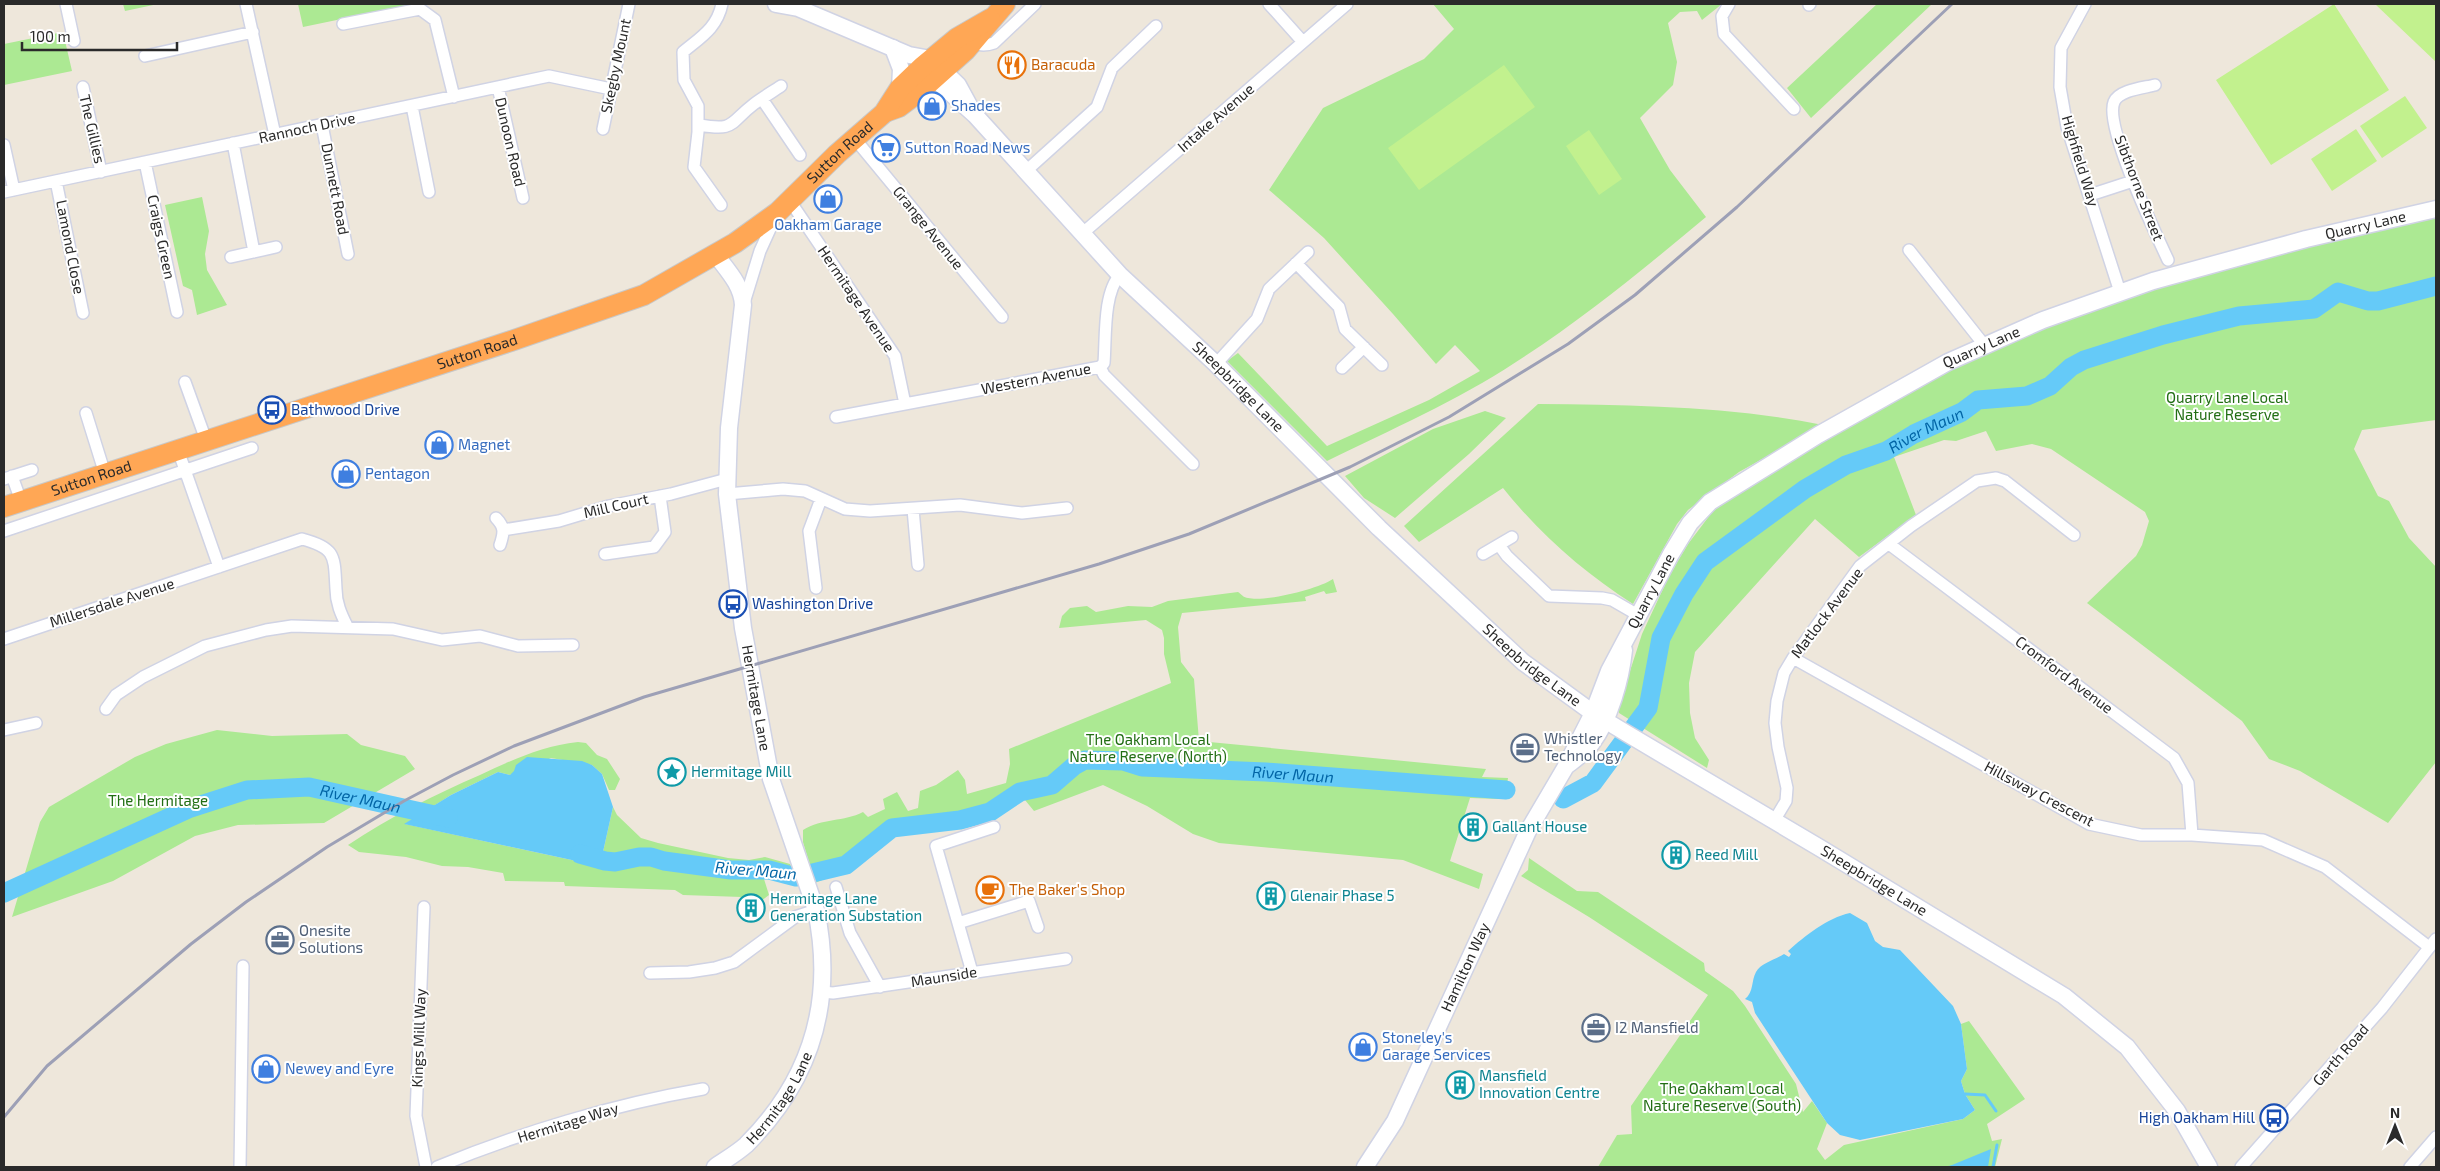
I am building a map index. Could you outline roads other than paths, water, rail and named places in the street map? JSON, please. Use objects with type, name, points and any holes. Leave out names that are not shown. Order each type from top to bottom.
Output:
[{"type":"highway","name":"Sutton Road","points":[[12,504],[419,372],[644,295],[716,255],[754,231],[784,206],[884,113],[900,88],[968,38],[1005,4]]},
{"type":"highway","name":"Sutton Road","points":[[884,113],[899,107],[930,66]]},
{"type":"street","points":[[66,4],[74,41]]},
{"type":"street","points":[[246,4],[275,135]]},
{"type":"street","name":"Skegby Mount","points":[[603,129],[629,4]]},
{"type":"street","points":[[721,206],[694,167],[699,125],[698,106],[684,80],[683,52],[704,35],[719,19],[722,4]]},
{"type":"street","points":[[776,4],[798,6],[930,66]]},
{"type":"street","points":[[968,38],[986,46],[994,43],[1035,4]]},
{"type":"street","points":[[1269,4],[1303,42]]},
{"type":"street","name":"Intake Avenue","points":[[1084,232],[1348,4]]},
{"type":"street","points":[[1729,4],[1722,16],[1724,34],[1794,109]]},
{"type":"street","name":"Highfield Way","points":[[2085,4],[2061,48],[2060,88],[2067,127],[2120,292]]},
{"type":"street","points":[[343,24],[420,9],[428,13],[436,20],[454,97]]},
{"type":"street","points":[[1026,171],[1097,107],[1112,68],[1156,26]]},
{"type":"street","points":[[145,56],[253,32]]},
{"type":"street","points":[[893,48],[901,69],[900,88]]},
{"type":"street","name":"Sheepbridge Lane","points":[[930,66],[964,93],[971,111],[1084,232],[1120,274],[1216,364],[1379,528],[1523,662],[1620,730],[2064,996],[2127,1048],[2177,1111],[2209,1167]]},
{"type":"street","name":"Rannoch Drive","points":[[9,191],[549,76],[611,89]]},
{"type":"street","name":"Sibthorne Street","points":[[2154,84],[2120,94],[2113,103],[2113,118],[2133,181],[2168,260]]},
{"type":"street","points":[[699,125],[728,126],[738,121],[746,110],[780,86]]},
{"type":"street","name":"The Gillies","points":[[82,87],[101,172]]},
{"type":"street","name":"Dunoon Road","points":[[498,87],[523,198]]},
{"type":"street","points":[[762,98],[800,155]]},
{"type":"street","points":[[412,106],[429,192]]},
{"type":"street","name":"Dunnett Road","points":[[322,124],[348,254]]},
{"type":"street","name":"Grange Avenue","points":[[855,139],[1002,318]]},
{"type":"street","points":[[233,143],[254,252]]},
{"type":"street","points":[[4,145],[9,191]]},
{"type":"street","name":"Craigs Green","points":[[145,162],[177,312]]},
{"type":"street","name":"Lamond Close","points":[[56,181],[83,313]]},
{"type":"street","points":[[2090,195],[2133,181]]},
{"type":"street","name":"Hermitage Lane","points":[[743,305],[760,251],[784,206]]},
{"type":"street","name":"Hermitage Avenue","points":[[784,206],[895,356],[905,404]]},
{"type":"street","name":"Quarry Lane","points":[[1598,716],[1621,673],[1625,643],[1638,615],[1690,523],[1710,502],[1818,435],[1948,362],[2043,320],[2120,292],[2306,239],[2436,210]]},
{"type":"street","points":[[231,257],[276,247]]},
{"type":"street","points":[[1909,250],[1985,346]]},
{"type":"street","points":[[1216,364],[1257,319],[1269,289],[1308,252]]},
{"type":"street","name":"Hermitage Lane","points":[[715,1167],[745,1146],[788,1096],[811,1046],[824,974],[821,932],[816,910],[771,780],[760,729],[743,628],[727,487],[729,428],[739,354],[743,305],[742,294],[738,286],[716,255]]},
{"type":"street","points":[[1296,263],[1339,307],[1346,329],[1382,365]]},
{"type":"street","name":"Western Avenue","points":[[836,417],[1100,367],[1104,363],[1110,294],[1113,283],[1120,274]]},
{"type":"street","points":[[1342,368],[1364,347]]},
{"type":"street","points":[[1100,367],[1104,375],[1193,464]]},
{"type":"street","points":[[185,382],[206,440]]},
{"type":"street","points":[[86,413],[106,474]]},
{"type":"street","name":"Sutton Road","points":[[4,531],[252,448]]},
{"type":"street","points":[[178,450],[187,470],[219,567]]},
{"type":"street","name":"Sutton Road","points":[[12,504],[8,478],[32,470]]},
{"type":"street","name":"Matlock Avenue","points":[[1774,821],[1786,801],[1787,788],[1775,723],[1777,702],[1784,673],[1860,566],[1968,487],[1986,478],[1996,478],[2005,481],[2074,535]]},
{"type":"street","points":[[727,487],[804,491],[845,509],[870,512],[960,505],[1022,513],[1067,508]]},
{"type":"street","name":"Mill Court","points":[[503,530],[559,521],[609,506],[660,496],[727,487]]},
{"type":"street","points":[[605,554],[654,547],[665,532],[660,496]]},
{"type":"street","points":[[816,588],[809,531],[821,499]]},
{"type":"street","points":[[913,509],[918,565]]},
{"type":"street","points":[[496,518],[503,525],[500,545]]},
{"type":"street","points":[[1483,554],[1512,537]]},
{"type":"street","name":"Millersdale Avenue","points":[[4,639],[302,539],[320,544],[331,554],[336,567],[336,591],[339,610],[347,626]]},
{"type":"street","name":"Cromford Avenue","points":[[1889,544],[2174,758],[2188,783],[2192,835]]},
{"type":"street","points":[[1499,545],[1506,556],[1549,596],[1612,600],[1638,615]]},
{"type":"street","points":[[106,709],[116,695],[143,677],[205,646],[266,630],[292,626],[319,628],[347,626],[393,629],[442,640],[480,636],[518,646],[573,644]]},
{"type":"street","name":"Hillsway Crescent","points":[[1793,658],[2089,824],[2141,835],[2192,835],[2263,840],[2326,867],[2432,943]]},
{"type":"street","name":"Hamilton Way","points":[[1365,1167],[1395,1121],[1528,831],[1565,768],[1591,745],[1598,716]]},
{"type":"street","points":[[4,730],[36,722]]},
{"type":"street","points":[[972,972],[936,846],[994,827]]},
{"type":"street","points":[[836,887],[850,932],[880,986]]},
{"type":"street","points":[[958,923],[1029,902],[1038,927]]},
{"type":"street","name":"Kings Mill Way","points":[[424,907],[416,1116],[426,1167]]},
{"type":"street","points":[[650,973],[689,972],[715,968],[734,962],[795,917],[816,910]]},
{"type":"street","name":"Garth Road","points":[[2241,1167],[2382,1008],[2432,943]]},
{"type":"street","name":"Maunside","points":[[822,992],[833,993],[1066,959]]},
{"type":"street","points":[[240,1167],[243,966]]},
{"type":"street","name":"Hermitage Way","points":[[437,1167],[469,1154],[642,1100],[703,1089]]},
{"type":"street","points":[[2410,1167],[2436,1137]]},
{"type":"water","points":[[527,757],[582,761],[592,765],[602,774],[613,807],[603,852],[605,861],[581,862],[404,824],[451,795],[498,772],[510,775],[516,765]]},
{"type":"water","points":[[1850,913],[1867,923],[1875,941],[1883,947],[1900,950],[1953,1006],[1961,1024],[1967,1069],[1961,1081],[1965,1094],[1975,1110],[1963,1119],[1860,1140],[1840,1135],[1827,1123],[1755,1013],[1752,1002],[1745,999],[1750,993],[1754,975],[1761,966],[1784,954],[1789,957],[1791,954],[1788,951],[1809,934],[1825,923]]},
{"type":"water","points":[[1991,1149],[1988,1167],[1945,1167],[1952,1165]]},
{"type":"waterway","name":"River Maun","points":[[1563,799],[1593,783],[1648,708],[1661,638],[1684,594],[1705,562],[1805,489],[1846,465],[1886,451],[1914,434],[1962,412],[1978,400],[2027,396],[2050,386],[2071,367],[2084,360],[2163,335],[2239,316],[2314,309],[2338,292],[2368,301],[2378,301],[2436,286]]},
{"type":"waterway","name":"River Maun","points":[[580,854],[615,862],[639,857],[651,857],[664,861],[731,870],[769,870],[796,877],[846,865],[892,828],[960,820],[990,812],[1020,792],[1052,785],[1074,766],[1085,760],[1123,761],[1142,767],[1266,772],[1506,790]]},
{"type":"waterway","name":"River Maun","points":[[4,893],[188,809],[247,790],[309,787],[448,818]]},
{"type":"waterway","points":[[1965,1094],[1985,1095],[1996,1111]]},
{"type":"waterway","points":[[1993,1167],[1997,1145]]},
{"type":"railway","points":[[4,1117],[47,1066],[191,944],[246,902],[327,847],[404,801],[453,775],[514,746],[644,697],[1099,564],[1189,534],[1350,467],[1449,417],[1568,344],[1635,295],[1737,207],[1952,4]]},
{"type":"place","name":"Baracuda","points":[[1012,65]]},
{"type":"place","name":"Shades","points":[[932,106]]},
{"type":"place","name":"Sutton Road News","points":[[886,148]]},
{"type":"place","name":"Oakham Garage","points":[[828,199]]},
{"type":"place","name":"Bathwood Drive","points":[[272,410]]},
{"type":"place","name":"Magnet","points":[[439,445]]},
{"type":"place","name":"Pentagon","points":[[346,474]]},
{"type":"place","name":"Washington Drive","points":[[733,604]]},
{"type":"place","name":"Whistler Technology","points":[[1525,748]]},
{"type":"place","name":"Hermitage Mill","points":[[672,772]]},
{"type":"place","name":"Gallant House","points":[[1473,827]]},
{"type":"place","name":"Reed Mill","points":[[1676,855]]},
{"type":"place","name":"The Baker's Shop","points":[[990,890]]},
{"type":"place","name":"Glenair Phase 5","points":[[1271,896]]},
{"type":"place","name":"Hermitage Lane Generation Substation","points":[[751,908]]},
{"type":"place","name":"Onesite Solutions","points":[[280,940]]},
{"type":"place","name":"I2 Mansfield","points":[[1596,1028]]},
{"type":"place","name":"Stoneley's Garage Services","points":[[1363,1047]]},
{"type":"place","name":"Newey and Eyre","points":[[266,1069]]},
{"type":"place","name":"Mansfield Innovation Centre","points":[[1460,1085]]},
{"type":"place","name":"High Oakham Hill","points":[[2274,1118]]},
{"type":"park label","name":"Quarry Lane Local Nature Reserve","points":[[2227,406]]},
{"type":"park label","name":"The Oakham Local Nature Reserve (North)","points":[[1148,748]]},
{"type":"park label","name":"The Hermitage","points":[[158,801]]},
{"type":"park label","name":"The Oakham Local Nature Reserve (South)","points":[[1722,1098]]}]
